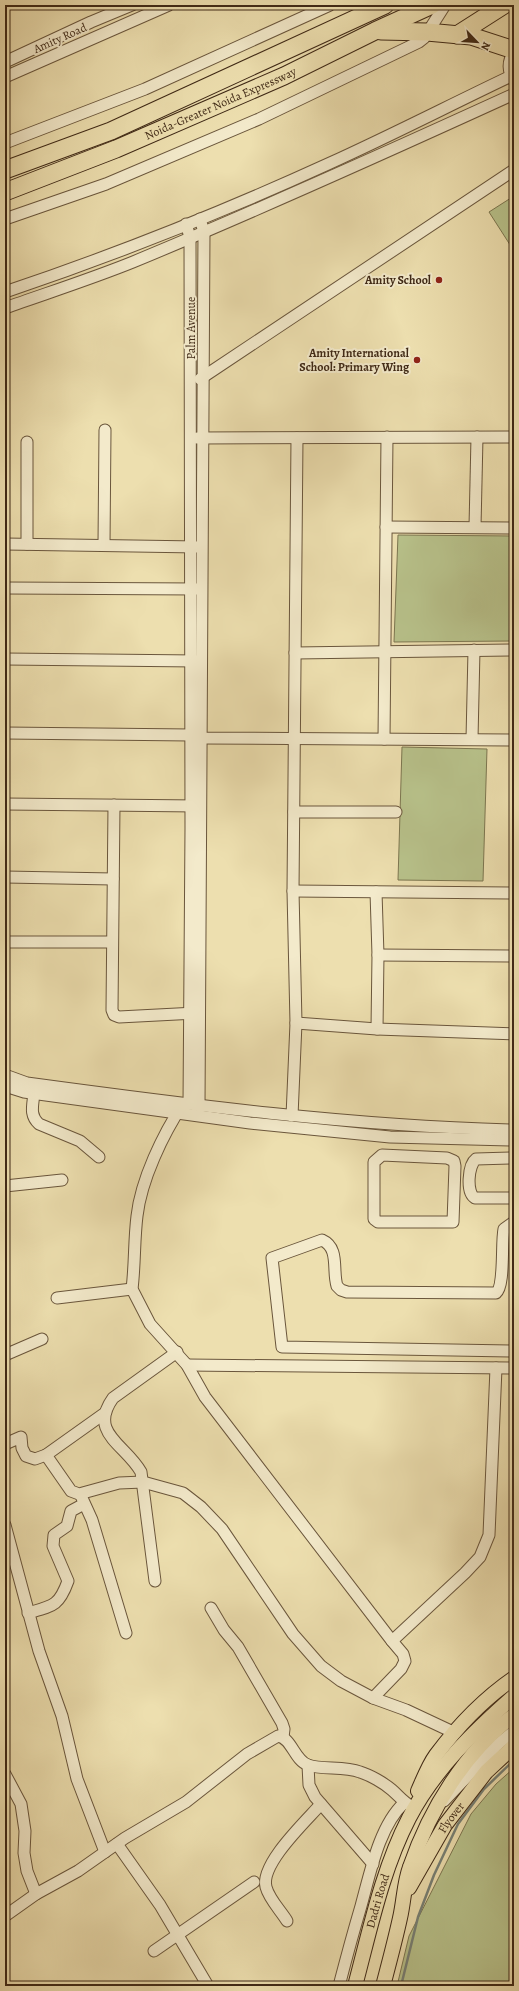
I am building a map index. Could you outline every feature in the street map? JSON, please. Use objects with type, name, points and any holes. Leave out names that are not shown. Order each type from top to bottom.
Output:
[{"type":"highway","points":[[361,17],[374,5]]},
{"type":"highway","name":"Noida-Greater Noida Expressway","points":[[5,170],[110,131],[385,5]]},
{"type":"highway","name":"Noida-Greater Noida Expressway","points":[[5,192],[116,149],[262,86],[432,5]]},
{"type":"highway","points":[[457,35],[504,5]]},
{"type":"highway","points":[[375,31],[427,32],[471,36],[514,51]]},
{"type":"main road","points":[[408,1809],[435,1756],[499,1688],[514,1678]]},
{"type":"main road","points":[[408,1809],[470,1735],[514,1696]]},
{"type":"main road","name":"Dadri Road","points":[[383,1986],[400,1916],[409,1868],[426,1830],[455,1777],[478,1747],[514,1715]]},
{"type":"main road","name":"Flyover","points":[[402,1901],[445,1825],[486,1772],[511,1748]]},
{"type":"main road","name":"Dadri Road","points":[[354,1986],[380,1894],[408,1809]]},
{"type":"street","name":"Amity Road","points":[[5,62],[91,22],[132,5]]},
{"type":"street","name":"Amity Road","points":[[5,77],[169,5]]},
{"type":"street","points":[[5,143],[145,89],[330,5]]},
{"type":"street","points":[[5,219],[106,184],[259,119],[419,42],[424,38],[446,5]]},
{"type":"street","points":[[5,292],[60,274],[200,219],[329,164],[512,78],[508,66],[514,51]]},
{"type":"street","points":[[5,308],[131,262],[204,232],[338,174],[514,94]]},
{"type":"street","points":[[190,386],[514,170]]},
{"type":"street","name":"Palm Avenue","points":[[196,806],[202,738],[204,232],[200,219]]},
{"type":"street","name":"Palm Avenue","points":[[186,224],[190,237],[190,735],[196,806]]},
{"type":"street","points":[[104,546],[105,430]]},
{"type":"street","points":[[384,739],[387,437]]},
{"type":"street","points":[[475,527],[477,437]]},
{"type":"street","points":[[190,438],[514,437]]},
{"type":"street","points":[[292,1116],[296,1023],[293,891],[297,438]]},
{"type":"street","points":[[27,442],[27,544]]},
{"type":"street","points":[[386,527],[514,528]]},
{"type":"street","points":[[5,544],[202,547]]},
{"type":"street","points":[[5,588],[202,589]]},
{"type":"street","points":[[472,740],[474,650]]},
{"type":"street","points":[[295,653],[514,650]]},
{"type":"street","points":[[5,659],[202,661]]},
{"type":"street","points":[[5,732],[190,735],[202,738],[514,740]]},
{"type":"street","points":[[5,804],[196,806],[195,1013],[187,1107],[158,1151],[143,1189],[137,1216],[132,1289],[150,1324],[188,1365],[204,1397],[403,1654],[405,1661],[402,1668],[373,1698]]},
{"type":"street","points":[[114,806],[112,1010],[114,1015],[119,1017],[195,1013]]},
{"type":"street","points":[[294,812],[396,812]]},
{"type":"street","points":[[5,877],[113,879]]},
{"type":"street","points":[[293,891],[514,893]]},
{"type":"street","points":[[376,892],[378,955],[377,1029]]},
{"type":"street","points":[[5,942],[112,942]]},
{"type":"street","points":[[378,955],[514,956]]},
{"type":"street","points":[[296,1023],[377,1029],[514,1034]]},
{"type":"street","points":[[5,1075],[27,1083],[187,1107],[250,1123],[390,1137],[514,1140]]},
{"type":"street","points":[[5,1086],[34,1093],[388,1125],[514,1130]]},
{"type":"street","points":[[34,1093],[32,1113],[33,1119],[39,1124],[80,1141],[99,1157]]},
{"type":"street","points":[[447,1158],[449,1138]]},
{"type":"street","points":[[382,1156],[447,1158],[454,1161],[455,1166],[453,1222],[378,1222],[374,1219],[374,1162],[376,1159],[382,1156]]},
{"type":"street","points":[[514,1158],[476,1159],[471,1166],[470,1192],[475,1198],[514,1198]]},
{"type":"street","points":[[5,1186],[62,1180]]},
{"type":"street","points":[[514,1222],[504,1229],[502,1237],[501,1286],[496,1293],[347,1292],[341,1290],[337,1286],[333,1250],[329,1244],[322,1240],[272,1258],[282,1347],[514,1351]]},
{"type":"street","points":[[57,1298],[132,1289]]},
{"type":"street","points":[[5,1356],[42,1340]]},
{"type":"street","points":[[155,1581],[149,1550],[143,1482],[136,1464],[108,1433],[103,1421],[105,1413],[113,1398],[177,1352]]},
{"type":"street","points":[[188,1365],[514,1368]]},
{"type":"street","points":[[392,1641],[460,1579],[480,1557],[489,1535],[491,1519],[496,1368]]},
{"type":"street","points":[[5,1444],[21,1437],[22,1448],[26,1456],[35,1459],[46,1455],[105,1413]]},
{"type":"street","points":[[46,1455],[71,1491],[82,1499],[92,1520],[126,1633]]},
{"type":"street","points":[[28,1612],[49,1607],[62,1598],[68,1581],[53,1546],[54,1535],[67,1526],[71,1511],[82,1499],[119,1483],[143,1482],[183,1494],[201,1507],[222,1528],[293,1634],[321,1666],[341,1681],[373,1698],[406,1710],[455,1733]]},
{"type":"street","points":[[5,1525],[39,1651],[62,1716],[77,1779],[105,1852]]},
{"type":"street","points":[[211,1608],[224,1630],[238,1647],[282,1723],[284,1729],[283,1737],[299,1760],[308,1765],[360,1772],[391,1789],[408,1809]]},
{"type":"street","points":[[438,1807],[498,1744],[514,1731]]},
{"type":"street","points":[[5,1916],[36,1894],[72,1875],[117,1844],[191,1799],[247,1754],[278,1736],[283,1737]]},
{"type":"street","points":[[308,1765],[309,1785],[321,1804],[373,1864]]},
{"type":"street","points":[[5,1774],[21,1804],[25,1831],[24,1854],[27,1871],[36,1894]]},
{"type":"street","points":[[287,1921],[266,1889],[267,1875],[272,1862],[281,1850],[321,1804]]},
{"type":"street","points":[[339,1986],[373,1864],[388,1824],[397,1809],[408,1809]]},
{"type":"street","points":[[117,1844],[160,1905],[208,1986]]},
{"type":"street","points":[[154,1952],[254,1882]]},
{"type":"green space","points":[[514,196],[514,251],[489,212]]},
{"type":"green space","points":[[398,535],[514,536],[514,641],[394,642]]},
{"type":"green space","points":[[402,747],[487,749],[483,881],[398,880]]},
{"type":"green space","points":[[514,1768],[514,1986],[397,1986],[409,1936],[471,1814],[496,1784]]},
{"type":"waterway","points":[[401,1986],[418,1917],[434,1875],[458,1824],[484,1789],[514,1760]]},
{"type":"place","name":"Amity School","points":[[439,280]]},
{"type":"place","name":"Amity International School: Primary Wing","points":[[417,360]]}]
